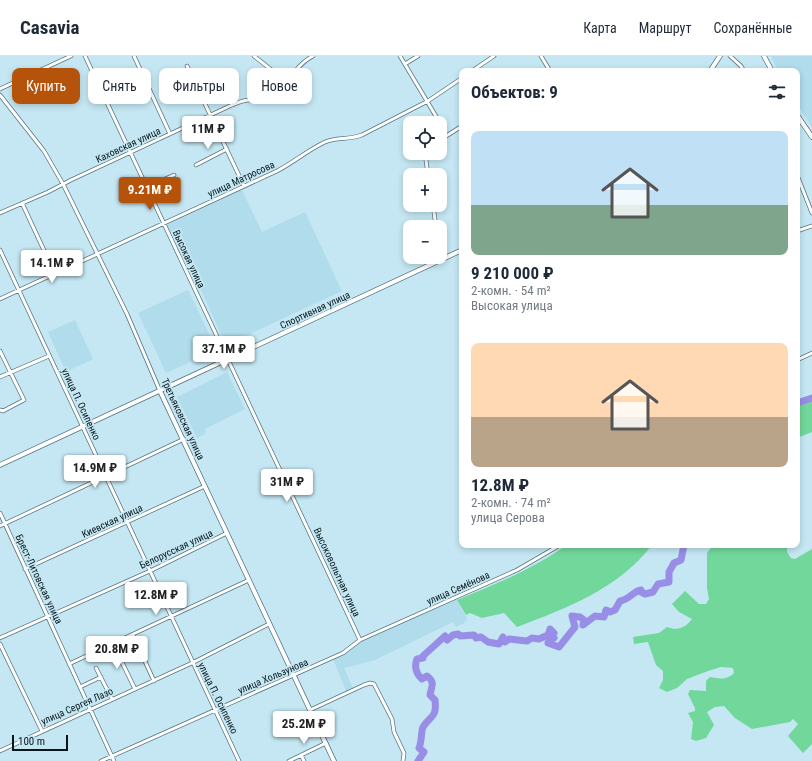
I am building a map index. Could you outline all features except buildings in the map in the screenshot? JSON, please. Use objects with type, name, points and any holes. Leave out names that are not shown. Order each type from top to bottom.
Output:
[{"type":"street","points":[[0,89],[65,57],[71,56]]},
{"type":"street","name":"Высокая улица","points":[[85,56],[227,360]]},
{"type":"street","points":[[134,56],[170,134]]},
{"type":"street","points":[[254,56],[269,68]]},
{"type":"street","name":"Каховская улица","points":[[296,68],[313,56]]},
{"type":"street","points":[[400,56],[436,116]]},
{"type":"street","points":[[406,64],[418,56]]},
{"type":"street","points":[[476,68],[494,56]]},
{"type":"street","points":[[541,56],[548,68]]},
{"type":"street","points":[[712,68],[720,56]]},
{"type":"street","points":[[730,56],[742,68]]},
{"type":"street","points":[[764,56],[770,68]]},
{"type":"street","points":[[187,66],[244,186]]},
{"type":"street","name":"улица Матросова","points":[[0,299],[286,167],[302,154],[327,142],[352,139],[362,135],[428,101],[459,80]]},
{"type":"street","name":"Третьяковская улица","points":[[0,95],[44,151],[63,184],[127,314],[160,391],[184,439],[334,761]]},
{"type":"street","name":"Каховская улица","points":[[0,213],[211,115],[247,101]]},
{"type":"street","points":[[800,119],[812,137]]},
{"type":"street","points":[[447,135],[459,128]]},
{"type":"street","points":[[196,165],[227,149]]},
{"type":"street","points":[[147,187],[174,174]]},
{"type":"street","points":[[800,183],[812,213]]},
{"type":"street","points":[[22,203],[55,274]]},
{"type":"street","points":[[800,231],[812,226]]},
{"type":"street","name":"улица П. Осипенко","points":[[0,250],[1,255],[20,290],[49,356],[239,761]]},
{"type":"street","name":"Спортивная улица","points":[[447,256],[459,251]]},
{"type":"street","name":"Спортивная улица","points":[[0,465],[429,264]]},
{"type":"street","points":[[0,351],[24,400],[3,411],[0,410]]},
{"type":"street","points":[[800,359],[812,353]]},
{"type":"street","points":[[0,377],[49,356]]},
{"type":"street","name":"Высоковольтная улица","points":[[227,360],[360,640]]},
{"type":"street","points":[[0,526],[184,439]]},
{"type":"street","name":"Киевская улица","points":[[25,569],[128,523],[205,486]]},
{"type":"street","name":"Брест-Литовская улица","points":[[0,513],[114,761]]},
{"type":"street","name":"Белорусская улица","points":[[0,638],[150,571],[227,533]]},
{"type":"street","name":"улица Семёнова","points":[[360,640],[517,570],[555,548]]},
{"type":"street","points":[[69,664],[249,580]]},
{"type":"street","name":"улица Сергея Лазо","points":[[0,751],[192,663],[269,624]]},
{"type":"street","points":[[133,635],[154,680]]},
{"type":"street","name":"улица Хользунова","points":[[101,761],[343,654],[360,640]]},
{"type":"street","points":[[0,644],[42,731]]},
{"type":"street","points":[[114,644],[135,689]]},
{"type":"street","points":[[96,668],[112,699]]},
{"type":"street","points":[[80,687],[101,677]]},
{"type":"street","points":[[310,710],[364,685],[370,683],[374,684],[392,719],[394,732],[404,753],[403,761]]},
{"type":"street","points":[[289,761],[326,743]]},
{"type":"street","points":[[301,755],[304,761]]},
{"type":"shaded area","points":[[771,56],[812,56],[812,127],[800,109],[800,68],[777,68]]},
{"type":"shaded area","points":[[242,190],[262,232],[305,212],[342,291],[226,345],[190,266],[185,262],[167,225]]},
{"type":"shaded area","points":[[188,290],[217,350],[166,373],[138,313]]},
{"type":"shaded area","points":[[75,320],[93,359],[66,372],[48,332]]},
{"type":"shaded area","points":[[227,372],[245,409],[205,429],[205,434],[197,438],[177,397]]},
{"type":"shaded area","points":[[456,599],[467,618],[466,622],[456,627],[453,622],[375,660],[344,668],[353,688],[347,693],[333,659],[343,654],[361,641]]},
{"type":"green space","points":[[812,402],[812,432],[800,437],[800,404]]},
{"type":"green space","points":[[563,548],[649,548],[624,574],[608,585],[573,604],[517,627],[504,613],[482,618],[470,613],[466,615],[457,600],[514,576]]},
{"type":"green space","points":[[711,548],[787,548],[787,552],[791,558],[795,559],[812,549],[812,744],[803,753],[788,736],[798,724],[793,719],[790,722],[752,729],[735,718],[724,706],[715,707],[707,712],[714,725],[706,738],[696,741],[691,739],[693,722],[688,713],[695,711],[695,708],[688,694],[690,690],[706,691],[706,681],[710,677],[729,677],[734,673],[733,668],[721,667],[708,671],[687,679],[677,688],[667,692],[659,688],[663,680],[663,671],[656,665],[648,642],[634,644],[633,637],[659,633],[667,627],[678,629],[684,627],[692,619],[679,612],[672,604],[685,591],[699,604],[706,604],[709,599],[707,588],[707,553]]},
{"type":"waterway","points":[[800,402],[812,398]]},
{"type":"waterway","points":[[418,761],[424,752],[419,748],[422,729],[433,716],[435,710],[435,700],[430,695],[432,682],[427,676],[422,679],[418,675],[416,670],[416,662],[417,659],[423,658],[423,656],[445,636],[447,640],[453,635],[458,634],[460,636],[474,635],[476,638],[481,637],[488,642],[499,644],[503,637],[505,642],[509,639],[527,641],[532,638],[539,639],[548,635],[550,629],[554,633],[551,635],[554,638],[549,640],[548,643],[559,647],[575,627],[572,616],[580,617],[584,620],[583,625],[595,616],[604,617],[606,610],[610,612],[615,610],[620,601],[626,599],[635,592],[641,590],[641,592],[645,594],[653,592],[658,584],[669,582],[669,572],[674,563],[681,560],[683,548]]}]
